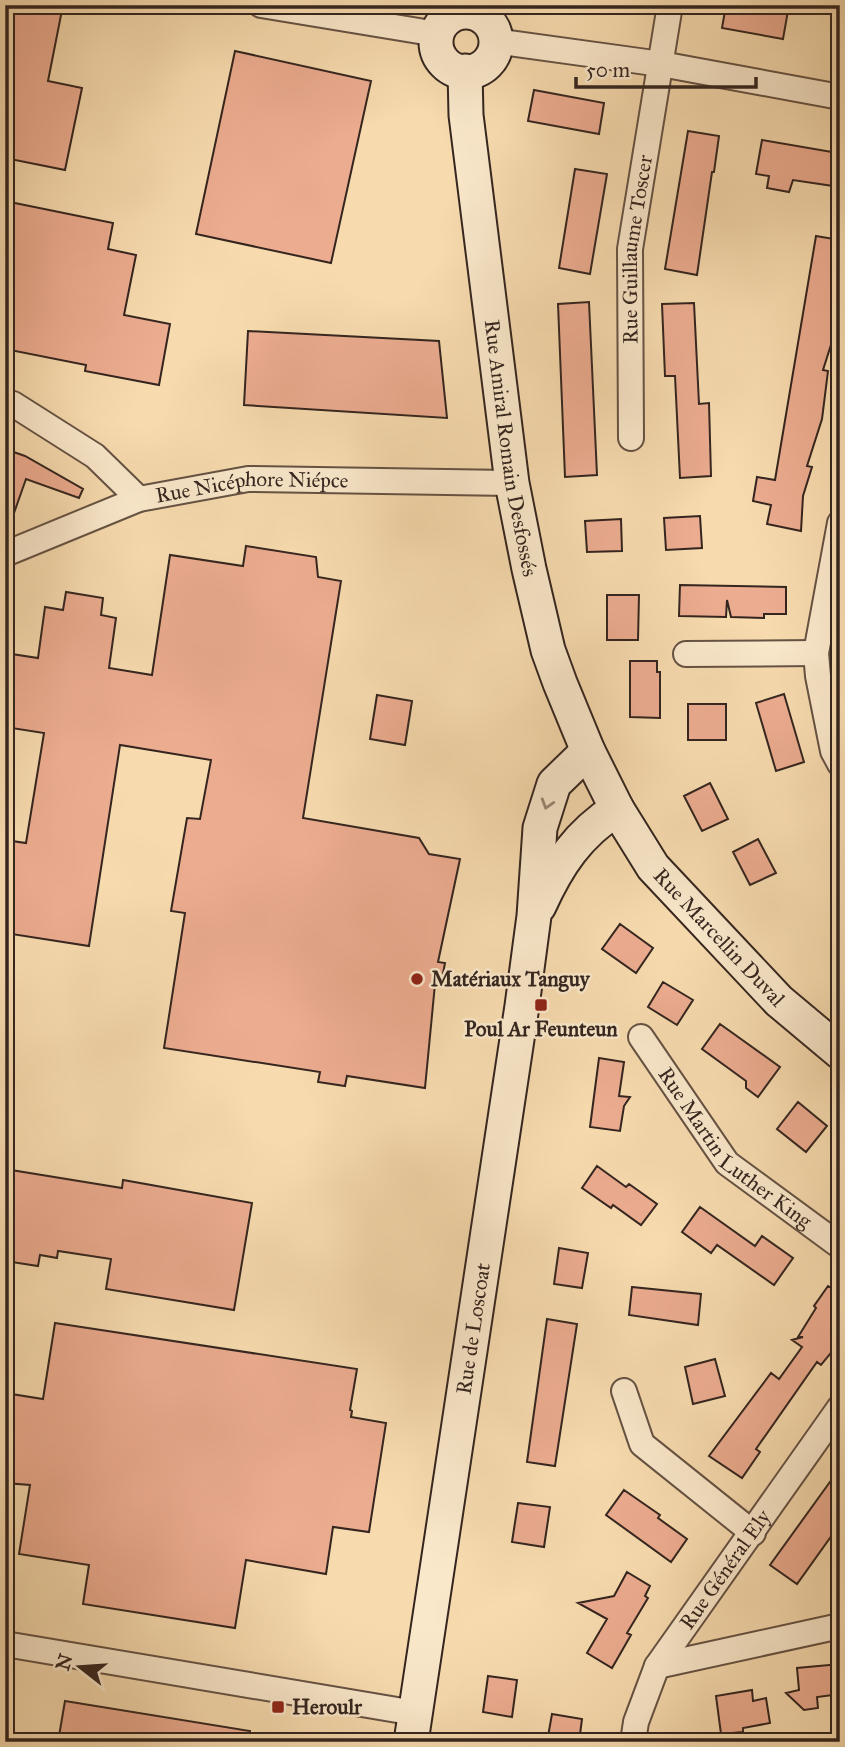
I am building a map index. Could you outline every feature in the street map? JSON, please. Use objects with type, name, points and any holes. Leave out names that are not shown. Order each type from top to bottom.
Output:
[{"type":"main road","points":[[462,9],[485,19],[494,32],[495,49],[486,62],[473,71],[448,66],[438,52],[437,34],[446,19],[462,9]]},
{"type":"main road","name":"Rue Amiral Romain Desfossés","points":[[465,71],[465,103],[512,483],[529,569],[548,650],[587,751],[617,809]]},
{"type":"main road","name":"Rue de Loscoat","points":[[413,1727],[534,916],[540,828],[554,784],[587,751]]},
{"type":"main road","name":"Rue de Loscoat","points":[[534,916],[553,874],[582,834],[617,809]]},
{"type":"main road","name":"Rue Marcellin Duval","points":[[617,809],[653,867],[779,1000],[840,1052]]},
{"type":"street","points":[[261,5],[437,34]]},
{"type":"street","name":"Rue Guillaume Toscer","points":[[631,438],[630,249],[670,5]]},
{"type":"street","points":[[495,40],[661,64],[840,97]]},
{"type":"street","points":[[5,402],[13,404],[95,456],[139,499]]},
{"type":"street","name":"Rue Nicéphore Niépce","points":[[5,554],[139,499],[247,480],[512,483]]},
{"type":"street","points":[[840,523],[816,653],[832,751],[840,764]]},
{"type":"street","points":[[686,654],[816,653]]},
{"type":"street","name":"Rue Martin Luther King","points":[[641,1037],[727,1163],[840,1246]]},
{"type":"street","points":[[624,1391],[642,1444],[752,1533]]},
{"type":"street","name":"Rue Général Ely","points":[[633,1742],[636,1722],[657,1666],[840,1407]]},
{"type":"street","points":[[657,1666],[840,1626]]},
{"type":"street","points":[[5,1644],[413,1727]]},
{"type":"building","points":[[5,5],[63,5],[48,81],[82,88],[65,170],[5,158]]},
{"type":"building","points":[[726,5],[789,5],[783,39],[722,28]]},
{"type":"building","points":[[235,51],[371,81],[331,263],[196,234]]},
{"type":"building","points":[[534,90],[604,103],[599,134],[528,121]]},
{"type":"building","points":[[688,131],[719,136],[697,275],[665,269]]},
{"type":"building","points":[[762,140],[832,152],[831,155],[840,157],[840,187],[793,180],[789,192],[767,188],[769,176],[756,174]]},
{"type":"building","points":[[575,169],[607,174],[590,274],[559,268]]},
{"type":"building","points":[[5,201],[113,223],[108,249],[136,255],[124,315],[170,324],[159,385],[85,371],[86,365],[5,349]]},
{"type":"building","points":[[816,236],[840,240],[840,294],[836,329],[823,370],[828,371],[822,419],[807,466],[812,467],[803,496],[801,531],[767,524],[771,505],[753,501],[757,477],[775,480]]},
{"type":"building","points":[[589,302],[597,475],[565,477],[558,304]]},
{"type":"building","points":[[694,303],[699,404],[709,403],[711,476],[680,478],[675,376],[665,376],[662,304]]},
{"type":"building","points":[[248,331],[439,341],[447,418],[244,405]]},
{"type":"building","points":[[5,449],[25,456],[83,489],[79,498],[26,479],[8,530],[5,529]]},
{"type":"building","points":[[700,516],[702,548],[666,550],[664,518]]},
{"type":"building","points":[[621,519],[622,551],[587,552],[585,521]]},
{"type":"building","points":[[246,546],[316,557],[318,577],[341,581],[303,818],[419,838],[429,854],[460,859],[438,962],[445,963],[441,984],[435,984],[425,1088],[347,1076],[345,1086],[318,1082],[320,1072],[164,1048],[185,913],[171,911],[187,818],[200,819],[211,760],[120,745],[89,946],[5,933],[5,840],[26,843],[44,733],[5,727],[5,653],[38,658],[45,607],[63,610],[66,592],[103,598],[101,615],[116,618],[109,668],[152,675],[170,555],[243,566]]},
{"type":"building","points":[[680,585],[786,587],[786,614],[764,614],[764,618],[731,617],[727,600],[726,617],[679,616]]},
{"type":"building","points":[[607,595],[639,595],[638,640],[607,640]]},
{"type":"building","points":[[630,661],[657,661],[657,672],[660,672],[660,718],[630,717]]},
{"type":"building","points":[[784,694],[804,762],[776,771],[756,703]]},
{"type":"building","points":[[377,695],[412,701],[405,745],[370,739]]},
{"type":"building","points":[[688,704],[726,704],[726,740],[688,740]]},
{"type":"building","points":[[710,783],[728,819],[702,831],[684,796]]},
{"type":"building","points":[[758,839],[776,873],[750,885],[733,852]]},
{"type":"building","points":[[620,924],[653,948],[636,973],[602,949]]},
{"type":"building","points":[[663,982],[693,1000],[677,1025],[648,1007]]},
{"type":"building","points":[[720,1024],[780,1067],[758,1097],[746,1088],[746,1081],[702,1049]]},
{"type":"building","points":[[599,1058],[624,1062],[619,1096],[630,1097],[624,1106],[620,1131],[590,1127]]},
{"type":"building","points":[[798,1102],[827,1126],[806,1152],[777,1129]]},
{"type":"building","points":[[597,1166],[626,1187],[629,1184],[657,1204],[641,1225],[582,1188]]},
{"type":"building","points":[[5,1169],[122,1188],[123,1180],[252,1203],[234,1310],[106,1289],[111,1259],[58,1251],[57,1258],[40,1255],[38,1266],[5,1261]]},
{"type":"building","points":[[700,1207],[755,1246],[762,1236],[793,1258],[774,1285],[717,1245],[711,1253],[682,1232]]},
{"type":"building","points":[[559,1248],[588,1253],[582,1288],[554,1284]]},
{"type":"building","points":[[828,1286],[840,1293],[840,1342],[821,1365],[817,1362],[756,1449],[760,1452],[742,1478],[709,1456],[771,1373],[779,1379],[802,1347],[792,1340],[803,1337],[798,1337]]},
{"type":"building","points":[[632,1287],[701,1294],[698,1325],[629,1315]]},
{"type":"building","points":[[547,1319],[577,1324],[555,1466],[527,1462]]},
{"type":"building","points":[[55,1323],[357,1369],[351,1417],[386,1423],[369,1532],[333,1527],[326,1574],[246,1560],[235,1628],[83,1604],[89,1565],[19,1554],[30,1485],[5,1483],[5,1393],[43,1399]]},
{"type":"building","points":[[715,1359],[725,1396],[693,1404],[685,1367]]},
{"type":"building","points":[[840,1468],[840,1524],[797,1584],[770,1565]]},
{"type":"building","points":[[624,1490],[660,1515],[658,1518],[687,1539],[671,1562],[606,1515]]},
{"type":"building","points":[[518,1503],[550,1507],[544,1547],[512,1542]]},
{"type":"building","points":[[627,1572],[650,1586],[645,1596],[648,1598],[627,1633],[631,1635],[612,1668],[587,1653],[607,1619],[578,1603],[614,1596]]},
{"type":"building","points":[[840,1664],[840,1694],[817,1697],[818,1708],[804,1710],[786,1693],[799,1690],[797,1668]]},
{"type":"building","points":[[488,1676],[517,1680],[512,1717],[483,1712]]},
{"type":"building","points":[[752,1690],[753,1701],[766,1698],[770,1723],[743,1728],[743,1732],[721,1734],[716,1696]]},
{"type":"building","points":[[65,1701],[250,1731],[249,1742],[58,1742]]},
{"type":"building","points":[[552,1714],[582,1719],[579,1742],[547,1742]]},
{"type":"place","name":"Matériaux Tanguy","points":[[417,979]]},
{"type":"place","name":"Poul Ar Feunteun","points":[[541,1005]]},
{"type":"place","name":"Heroulr","points":[[278,1707]]}]
